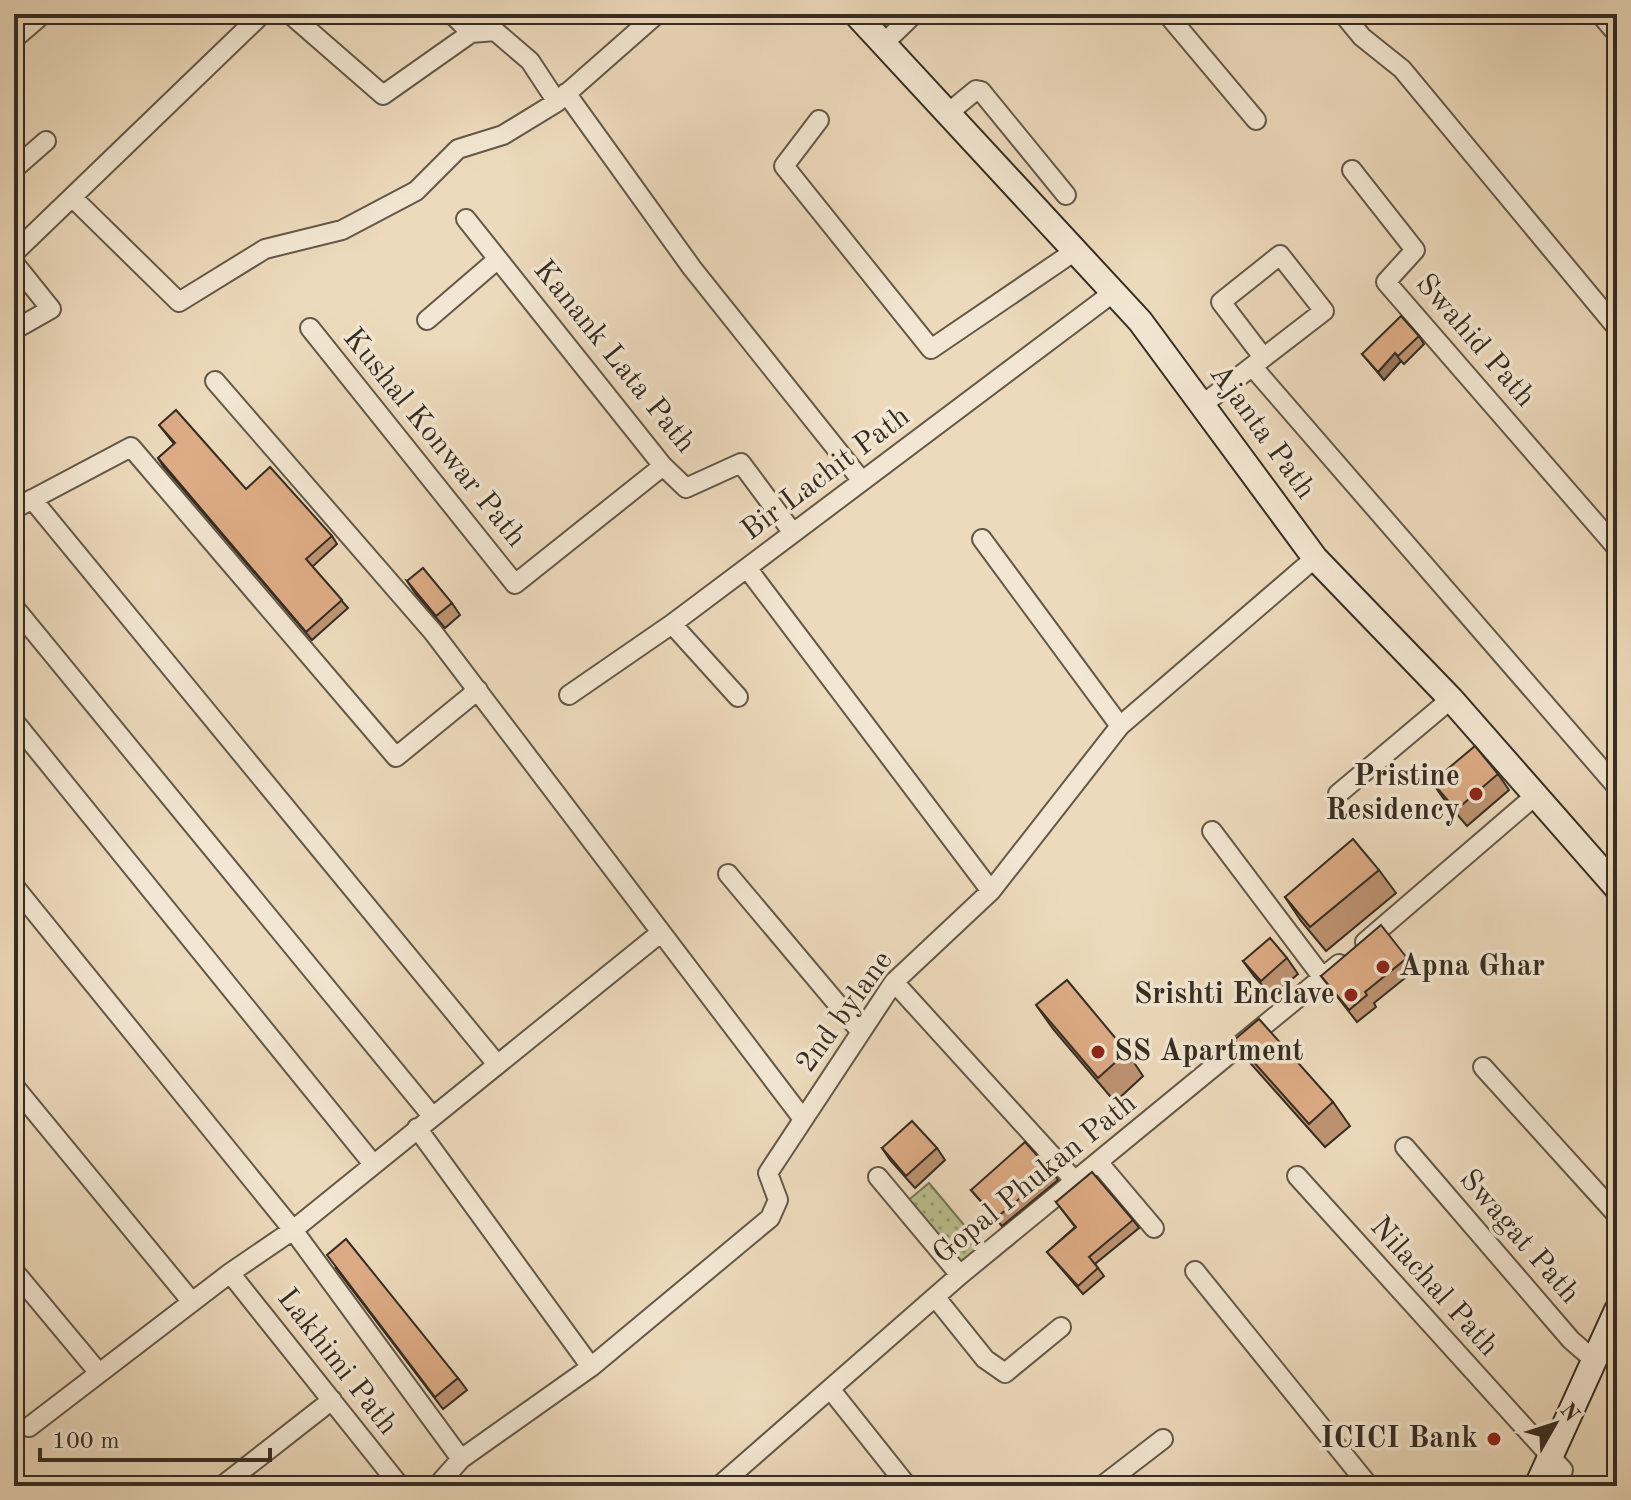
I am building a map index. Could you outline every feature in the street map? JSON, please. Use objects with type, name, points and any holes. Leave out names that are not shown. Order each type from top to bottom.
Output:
[{"type":"street","points":[[14,39],[43,14]]},
{"type":"street","points":[[14,253],[74,199],[262,14]]},
{"type":"street","points":[[290,14],[383,95],[471,33],[495,31],[530,61],[562,98],[692,268],[862,481]]},
{"type":"street","points":[[452,14],[471,33]]},
{"type":"street","points":[[74,199],[179,302],[265,249],[342,230],[416,191],[458,149],[503,135],[562,98],[657,14]]},
{"type":"street","name":"Ajanta Path","points":[[856,14],[1140,321],[1315,558],[1451,699],[1617,888]]},
{"type":"street","points":[[882,45],[914,14]]},
{"type":"street","points":[[1167,14],[1256,120]]},
{"type":"street","points":[[1343,14],[1362,37],[1402,69],[1617,328]]},
{"type":"street","points":[[1600,14],[1617,34]]},
{"type":"street","points":[[947,114],[976,90],[981,91],[1066,195]]},
{"type":"street","points":[[819,120],[784,166],[931,349],[1075,251]]},
{"type":"street","points":[[14,169],[46,141]]},
{"type":"street","name":"Swahid Path","points":[[1352,170],[1415,250],[1386,282],[1617,548]]},
{"type":"street","name":"Kanank Lata Path","points":[[466,219],[663,466],[686,488],[741,463],[793,533]]},
{"type":"street","points":[[1202,405],[1260,364],[1324,311],[1280,255],[1221,302],[1260,364],[1617,787]]},
{"type":"street","points":[[427,320],[498,259]]},
{"type":"street","points":[[14,263],[51,309],[14,330]]},
{"type":"street","name":"Bir Lachit Path","points":[[569,695],[672,624],[1114,292]]},
{"type":"street","name":"Kushal Konwar Path","points":[[310,328],[515,584],[663,466]]},
{"type":"street","points":[[215,381],[433,632],[557,791],[659,934],[803,1119]]},
{"type":"street","points":[[14,509],[131,447],[396,757],[478,690]]},
{"type":"street","points":[[32,499],[496,1063]]},
{"type":"street","points":[[982,539],[1120,726]]},
{"type":"street","name":"2nd bylane","points":[[437,1486],[461,1459],[591,1367],[770,1218],[778,1200],[768,1173],[894,982],[991,891],[1120,726],[1315,558]]},
{"type":"street","points":[[747,568],[991,891]]},
{"type":"street","points":[[14,607],[424,1122],[591,1367]]},
{"type":"street","points":[[672,624],[738,697]]},
{"type":"street","points":[[1338,794],[1451,699]]},
{"type":"street","points":[[14,721],[373,1164]]},
{"type":"street","name":"Gopal Phukan Path","points":[[719,1486],[960,1275],[1323,978],[1536,795]]},
{"type":"street","points":[[1212,831],[1323,978]]},
{"type":"street","points":[[728,874],[861,1032]]},
{"type":"street","points":[[14,886],[293,1230],[461,1459]]},
{"type":"street","points":[[29,1427],[230,1273],[293,1230],[659,934]]},
{"type":"street","points":[[894,982],[1075,1181]]},
{"type":"street","points":[[1483,1067],[1617,1215]]},
{"type":"street","points":[[14,1086],[192,1302]]},
{"type":"street","name":"Swagat Path","points":[[1405,1147],[1571,1340],[1594,1360]]},
{"type":"street","points":[[1099,1163],[1154,1228]]},
{"type":"street","name":"Nilachal Path","points":[[1297,1176],[1557,1471]]},
{"type":"street","points":[[878,1177],[960,1275]]},
{"type":"street","points":[[14,1271],[99,1373]]},
{"type":"street","points":[[1195,1271],[1369,1486]]},
{"type":"street","name":"Lakhimi Path","points":[[230,1273],[400,1486]]},
{"type":"street","points":[[936,1298],[985,1359],[1005,1373],[1061,1327]]},
{"type":"street","points":[[1557,1471],[1594,1360],[1617,1310]]},
{"type":"street","points":[[1537,1486],[1557,1471],[1617,1349]]},
{"type":"street","points":[[831,1390],[905,1483]]},
{"type":"street","points":[[222,1486],[332,1400]]},
{"type":"street","points":[[1102,1486],[1163,1439]]},
{"type":"green space","points":[[929,1183],[984,1249],[961,1269],[905,1203]]},
{"type":"building","points":[[1401,316],[1419,336],[1398,356],[1395,353],[1378,372],[1362,354]]},
{"type":"building","points":[[176,410],[246,489],[270,467],[332,536],[306,559],[342,600],[306,632],[158,458],[175,443],[159,425]]},
{"type":"building","points":[[423,568],[452,603],[436,616],[407,581]]},
{"type":"building","points":[[1475,746],[1498,774],[1456,810],[1432,782]]},
{"type":"building","points":[[1353,839],[1379,870],[1310,927],[1285,897]]},
{"type":"building","points":[[1381,925],[1407,958],[1365,992],[1367,995],[1349,1010],[1321,976]]},
{"type":"building","points":[[1270,938],[1287,958],[1261,981],[1243,961]]},
{"type":"building","name":"SS Apartment","points":[[1067,980],[1127,1052],[1098,1078],[1036,1005]]},
{"type":"building","points":[[1259,1019],[1333,1102],[1309,1124],[1234,1040]]},
{"type":"building","points":[[912,1121],[937,1148],[906,1176],[882,1148]]},
{"type":"building","points":[[1025,1142],[1052,1172],[996,1218],[971,1190]]},
{"type":"building","points":[[1092,1172],[1133,1220],[1089,1257],[1098,1268],[1078,1286],[1047,1252],[1076,1227],[1056,1202]]},
{"type":"building","points":[[346,1239],[458,1378],[435,1397],[327,1255]]},
{"type":"building","points":[[457,1478],[463,1486],[447,1486]]},
{"type":"place","name":"Pristine Residency","points":[[1476,794]]},
{"type":"place","name":"Apna Ghar","points":[[1383,967]]},
{"type":"place","name":"Srishti Enclave","points":[[1351,995]]},
{"type":"place","name":"SS Apartment","points":[[1098,1052]]},
{"type":"place","name":"ICICI Bank","points":[[1494,1439]]}]
